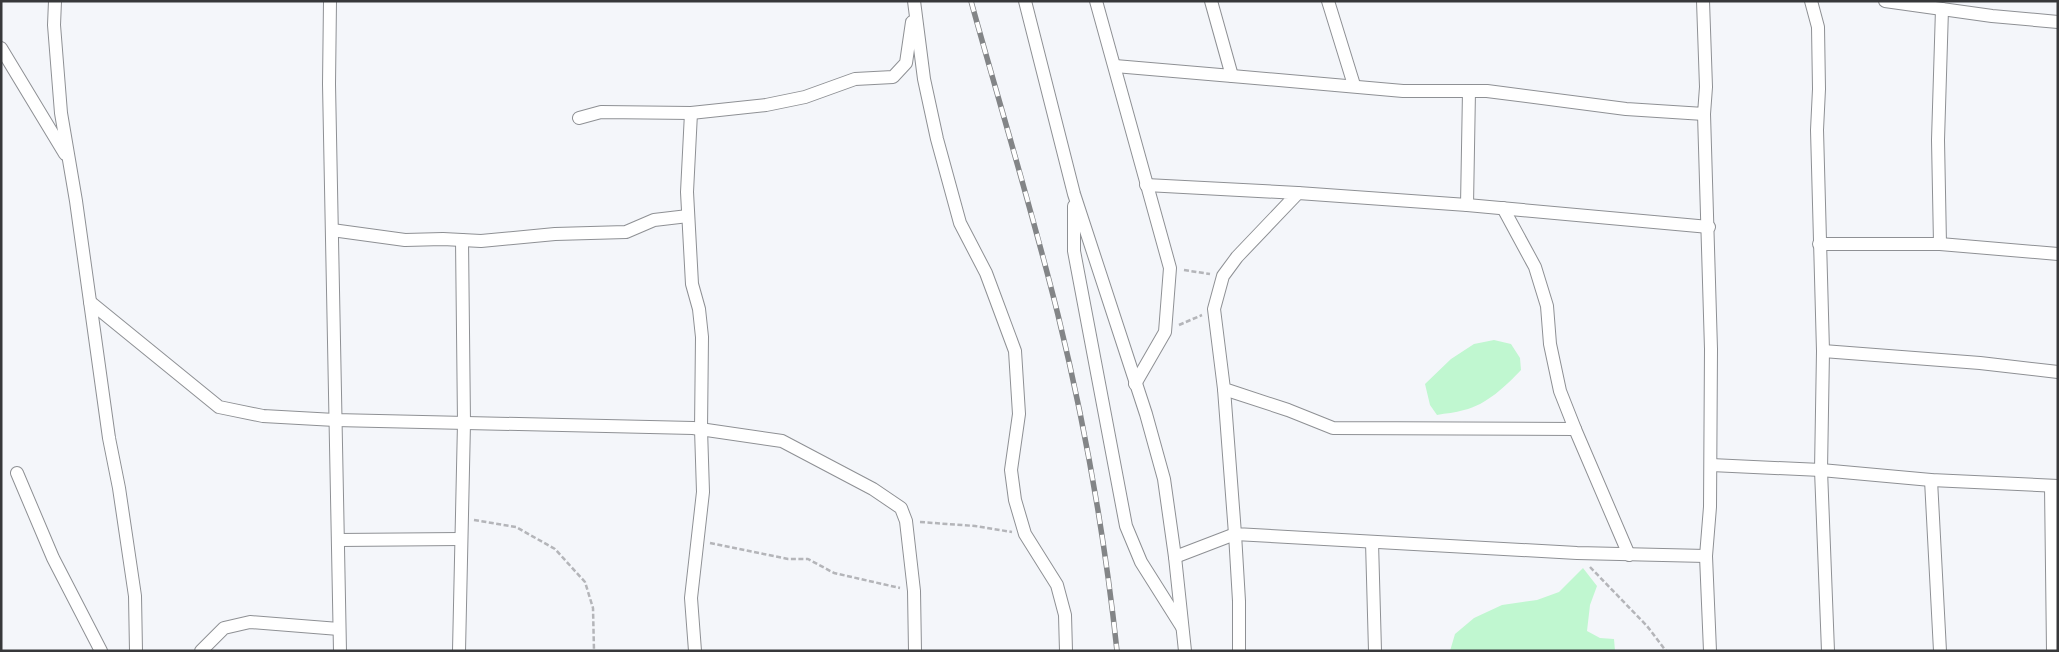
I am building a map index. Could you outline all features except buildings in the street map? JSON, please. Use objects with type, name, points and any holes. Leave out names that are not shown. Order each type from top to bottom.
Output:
[{"type":"street","points":[[55,1],[54,25],[61,113],[109,438],[119,488],[135,596],[136,651]]},
{"type":"street","points":[[330,1],[329,84],[340,651]]},
{"type":"street","points":[[579,118],[601,112],[691,113],[766,105],[816,94],[855,79],[893,77],[901,70],[907,58],[913,1]]},
{"type":"street","points":[[913,1],[924,79],[937,139],[960,223],[986,273],[1015,351],[1019,414],[1012,470],[1015,500],[1025,534],[1058,585],[1065,615],[1066,651]]},
{"type":"street","points":[[1026,1],[1074,194],[1146,414],[1164,479],[1175,557],[1184,651]]},
{"type":"street","points":[[1096,1],[1170,268],[1165,332],[1136,384]]},
{"type":"street","points":[[1211,1],[1232,76]]},
{"type":"street","points":[[1328,1],[1354,85]]},
{"type":"street","points":[[1703,1],[1706,87],[1704,114],[1709,227],[1711,465],[1706,556],[1710,651]]},
{"type":"street","points":[[1811,1],[1818,27],[1819,89],[1817,130],[1823,351],[1821,470],[1828,651]]},
{"type":"street","points":[[1885,1],[2058,22]]},
{"type":"street","points":[[1940,244],[1938,140],[1942,9]]},
{"type":"street","points":[[1,48],[69,161]]},
{"type":"street","points":[[1115,66],[1316,84],[1354,85],[1403,91],[1487,91],[1626,109],[1704,114]]},
{"type":"street","points":[[1467,205],[1469,91]]},
{"type":"street","points":[[691,113],[687,192],[688,216],[692,284],[699,309],[702,336],[701,429],[703,492],[691,598],[695,651]]},
{"type":"street","points":[[1146,185],[1467,205],[1709,227]]},
{"type":"street","points":[[1239,651],[1239,601],[1235,534],[1224,389],[1214,309],[1223,276],[1237,257],[1298,193]]},
{"type":"street","points":[[1074,194],[1074,251],[1126,526],[1141,562],[1183,629]]},
{"type":"street","points":[[1503,208],[1535,267],[1542,286],[1547,306],[1550,344],[1560,390],[1574,429],[1629,555]]},
{"type":"street","points":[[332,230],[405,240],[481,241],[555,234],[626,232],[654,220],[688,216]]},
{"type":"street","points":[[459,651],[464,423],[462,240]]},
{"type":"street","points":[[1819,244],[1940,244],[2058,254]]},
{"type":"street","points":[[90,302],[218,407],[263,416],[335,420],[701,429],[782,441],[873,488],[900,508],[906,521],[914,591],[915,651]]},
{"type":"street","points":[[1823,351],[1980,363],[2058,372]]},
{"type":"street","points":[[1224,389],[1288,410],[1333,428],[1574,429]]},
{"type":"street","points":[[1711,465],[1821,470],[1931,480],[2054,486],[2053,651]]},
{"type":"street","points":[[17,472],[53,558],[101,651]]},
{"type":"street","points":[[1931,480],[1940,651]]},
{"type":"street","points":[[1175,557],[1235,534],[1577,554],[1706,556]]},
{"type":"street","points":[[338,540],[461,540]]},
{"type":"street","points":[[1372,542],[1375,651]]},
{"type":"street","points":[[201,651],[224,628],[250,622],[339,629]]},
{"type":"path","points":[[1170,268],[1223,276]]},
{"type":"path","points":[[1165,332],[1214,309]]},
{"type":"path","points":[[463,518],[516,527],[555,549],[585,582],[593,608],[594,651]]},
{"type":"path","points":[[906,521],[975,526],[1025,534]]},
{"type":"path","points":[[697,540],[788,559],[808,559],[834,572],[914,591]]},
{"type":"path","points":[[1577,554],[1648,626],[1666,651]]},
{"type":"green space","points":[[1494,340],[1511,344],[1520,358],[1521,370],[1502,388],[1480,404],[1461,411],[1437,415],[1430,405],[1425,384],[1451,359],[1474,344]]},
{"type":"green space","points":[[1583,568],[1597,586],[1590,605],[1587,631],[1600,638],[1614,639],[1615,651],[1450,651],[1455,634],[1474,618],[1502,605],[1537,600],[1559,592]]},
{"type":"railway","points":[[971,1],[1038,236],[1068,356],[1100,524],[1117,651]]}]
